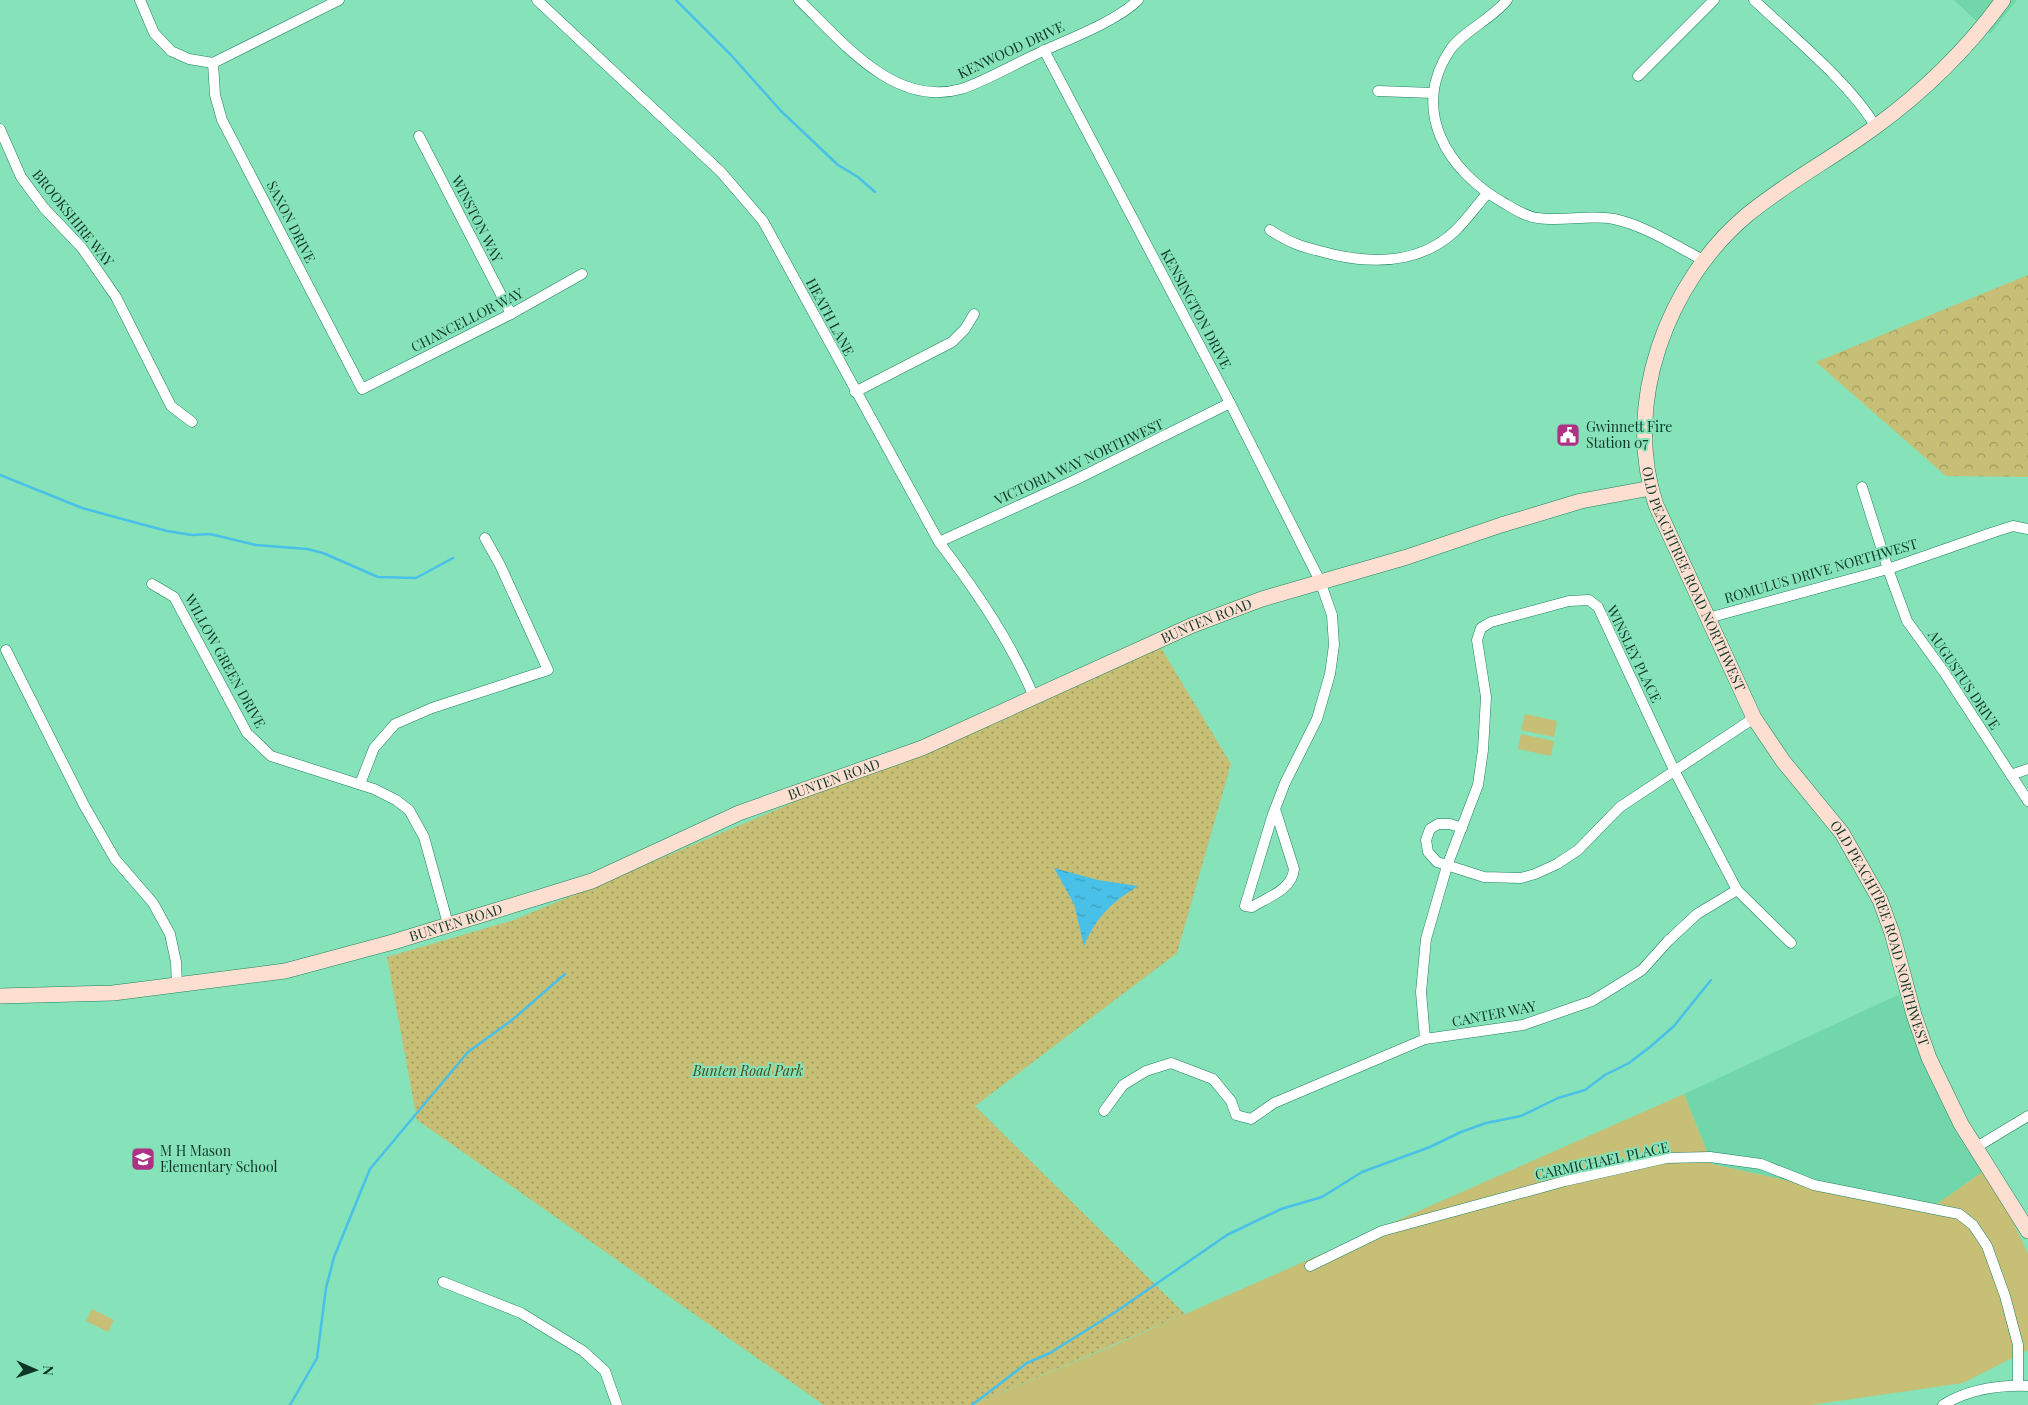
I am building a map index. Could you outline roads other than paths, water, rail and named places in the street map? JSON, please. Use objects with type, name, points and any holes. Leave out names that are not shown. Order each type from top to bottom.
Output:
[{"type":"street","points":[[140,0],[154,32],[171,51],[188,59],[213,62],[339,0]]},
{"type":"street","name":"HEATH LANE","points":[[537,0],[721,172],[763,222],[939,542],[979,597],[1020,664],[1034,697]]},
{"type":"street","name":"KENWOOD DRIVE","points":[[799,0],[870,66],[894,83],[923,92],[961,89],[1131,7],[1138,0]]},
{"type":"street","points":[[1507,0],[1498,11],[1451,48],[1441,67],[1433,93],[1434,117],[1441,142],[1456,164],[1487,194],[1521,213],[1538,218],[1613,219],[1651,231],[1703,260]]},
{"type":"street","points":[[1638,76],[1714,0]]},
{"type":"street","points":[[1754,0],[1847,90],[1868,114],[1876,127]]},
{"type":"street","name":"OLD PEACHTREE ROAD NORTHWEST","points":[[2003,0],[1959,53],[1876,127],[1746,216],[1703,260],[1659,346],[1649,383],[1645,433],[1650,488],[1754,718],[1782,761],[1842,833],[1880,900],[1892,932],[1914,1015],[1929,1058],[1961,1124],[2028,1231]]},
{"type":"street","name":"KENSINGTON DRIVE","points":[[1044,50],[1230,403],[1320,581],[1332,615],[1334,645],[1330,674],[1317,719],[1285,783],[1275,808],[1245,906],[1252,907],[1288,885],[1293,878],[1294,869],[1275,808]]},
{"type":"street","name":"SAXON DRIVE","points":[[213,62],[215,95],[222,120],[362,389]]},
{"type":"street","points":[[1378,91],[1433,93]]},
{"type":"street","name":"BROOKSHIRE WAY","points":[[0,129],[22,177],[44,208],[82,248],[116,297],[171,406],[192,422]]},
{"type":"street","name":"WINSTON WAY","points":[[419,136],[511,314]]},
{"type":"street","points":[[1270,230],[1291,244],[1363,261],[1394,261],[1426,249],[1454,232],[1487,194]]},
{"type":"street","name":"CHANCELLOR WAY","points":[[362,389],[511,314],[582,274]]},
{"type":"street","points":[[855,392],[952,342],[965,329],[974,314]]},
{"type":"street","name":"VICTORIA WAY NORTHWEST","points":[[939,542],[1075,480],[1230,403]]},
{"type":"street","name":"AUGUSTUS DRIVE","points":[[1862,487],[1907,621],[2028,801]]},
{"type":"street","name":"BUNTEN ROAD","points":[[0,996],[112,993],[285,971],[393,942],[592,881],[739,813],[922,748],[1193,625],[1262,599],[1407,557],[1501,525],[1581,501],[1650,488]]},
{"type":"street","name":"ROMULUS DRIVE NORTHWEST","points":[[1708,618],[1888,569],[2013,526],[2028,529]]},
{"type":"street","points":[[360,784],[374,748],[395,724],[432,708],[548,670],[500,565],[485,538]]},
{"type":"street","name":"WILLOW GREEN DRIVE","points":[[152,584],[174,597],[247,733],[271,756],[360,784],[396,800],[409,810],[424,837],[448,924]]},
{"type":"street","name":"WINSLEY PLACE","points":[[1425,1039],[1421,992],[1426,939],[1447,866],[1478,785],[1483,750],[1486,697],[1477,640],[1482,628],[1491,622],[1569,601],[1589,600],[1598,607],[1675,772],[1737,890],[1791,943]]},
{"type":"street","points":[[6,650],[84,805],[115,859],[153,903],[170,934],[176,962],[177,986]]},
{"type":"street","points":[[1462,828],[1450,824],[1438,824],[1430,829],[1426,840],[1428,852],[1437,862],[1484,877],[1521,878],[1535,874],[1557,864],[1578,850],[1620,807],[1754,718]]},
{"type":"street","points":[[2011,775],[2028,769]]},
{"type":"street","name":"CANTER WAY","points":[[1104,1111],[1123,1085],[1146,1071],[1171,1063],[1213,1079],[1230,1100],[1236,1115],[1251,1119],[1274,1103],[1370,1064],[1425,1039],[1523,1025],[1592,1001],[1642,970],[1668,941],[1698,914],[1737,890]]},
{"type":"street","points":[[1976,1148],[2028,1116]]},
{"type":"street","name":"CARMICHAEL PLACE","points":[[1310,1266],[1382,1231],[1584,1177],[1666,1158],[1710,1157],[1762,1164],[1814,1185],[1958,1214],[1973,1225],[1987,1246],[2005,1296],[2018,1345],[2023,1386]]},
{"type":"street","points":[[443,1282],[521,1313],[583,1351],[604,1371],[617,1405]]},
{"type":"street","points":[[1942,1405],[1958,1396],[1984,1388],[2023,1386]]},
{"type":"water","points":[[1054,868],[1098,880],[1138,886],[1120,898],[1106,911],[1094,926],[1084,946],[1074,904]]},
{"type":"waterway","points":[[676,0],[731,55],[781,111],[838,165],[858,177],[875,192]]},
{"type":"waterway","points":[[0,475],[82,508],[137,523],[192,535],[210,534],[256,545],[307,549],[323,553],[378,577],[416,578],[453,558]]},
{"type":"waterway","points":[[290,1405],[317,1358],[326,1288],[334,1257],[370,1169],[468,1052],[512,1020],[565,974]]},
{"type":"waterway","points":[[972,1405],[1027,1363],[1050,1353],[1117,1311],[1227,1235],[1281,1209],[1322,1197],[1362,1172],[1430,1147],[1461,1132],[1486,1123],[1521,1116],[1558,1098],[1585,1090],[1605,1075],[1629,1063],[1650,1047],[1674,1026],[1711,980]]},
{"type":"place","name":"Gwinnett Fire Station 07","points":[[1568,435]]},
{"type":"place","name":"M H Mason Elementary School","points":[[143,1159]]},
{"type":"park label","name":"Bunten Road Park","points":[[748,1071]]}]
